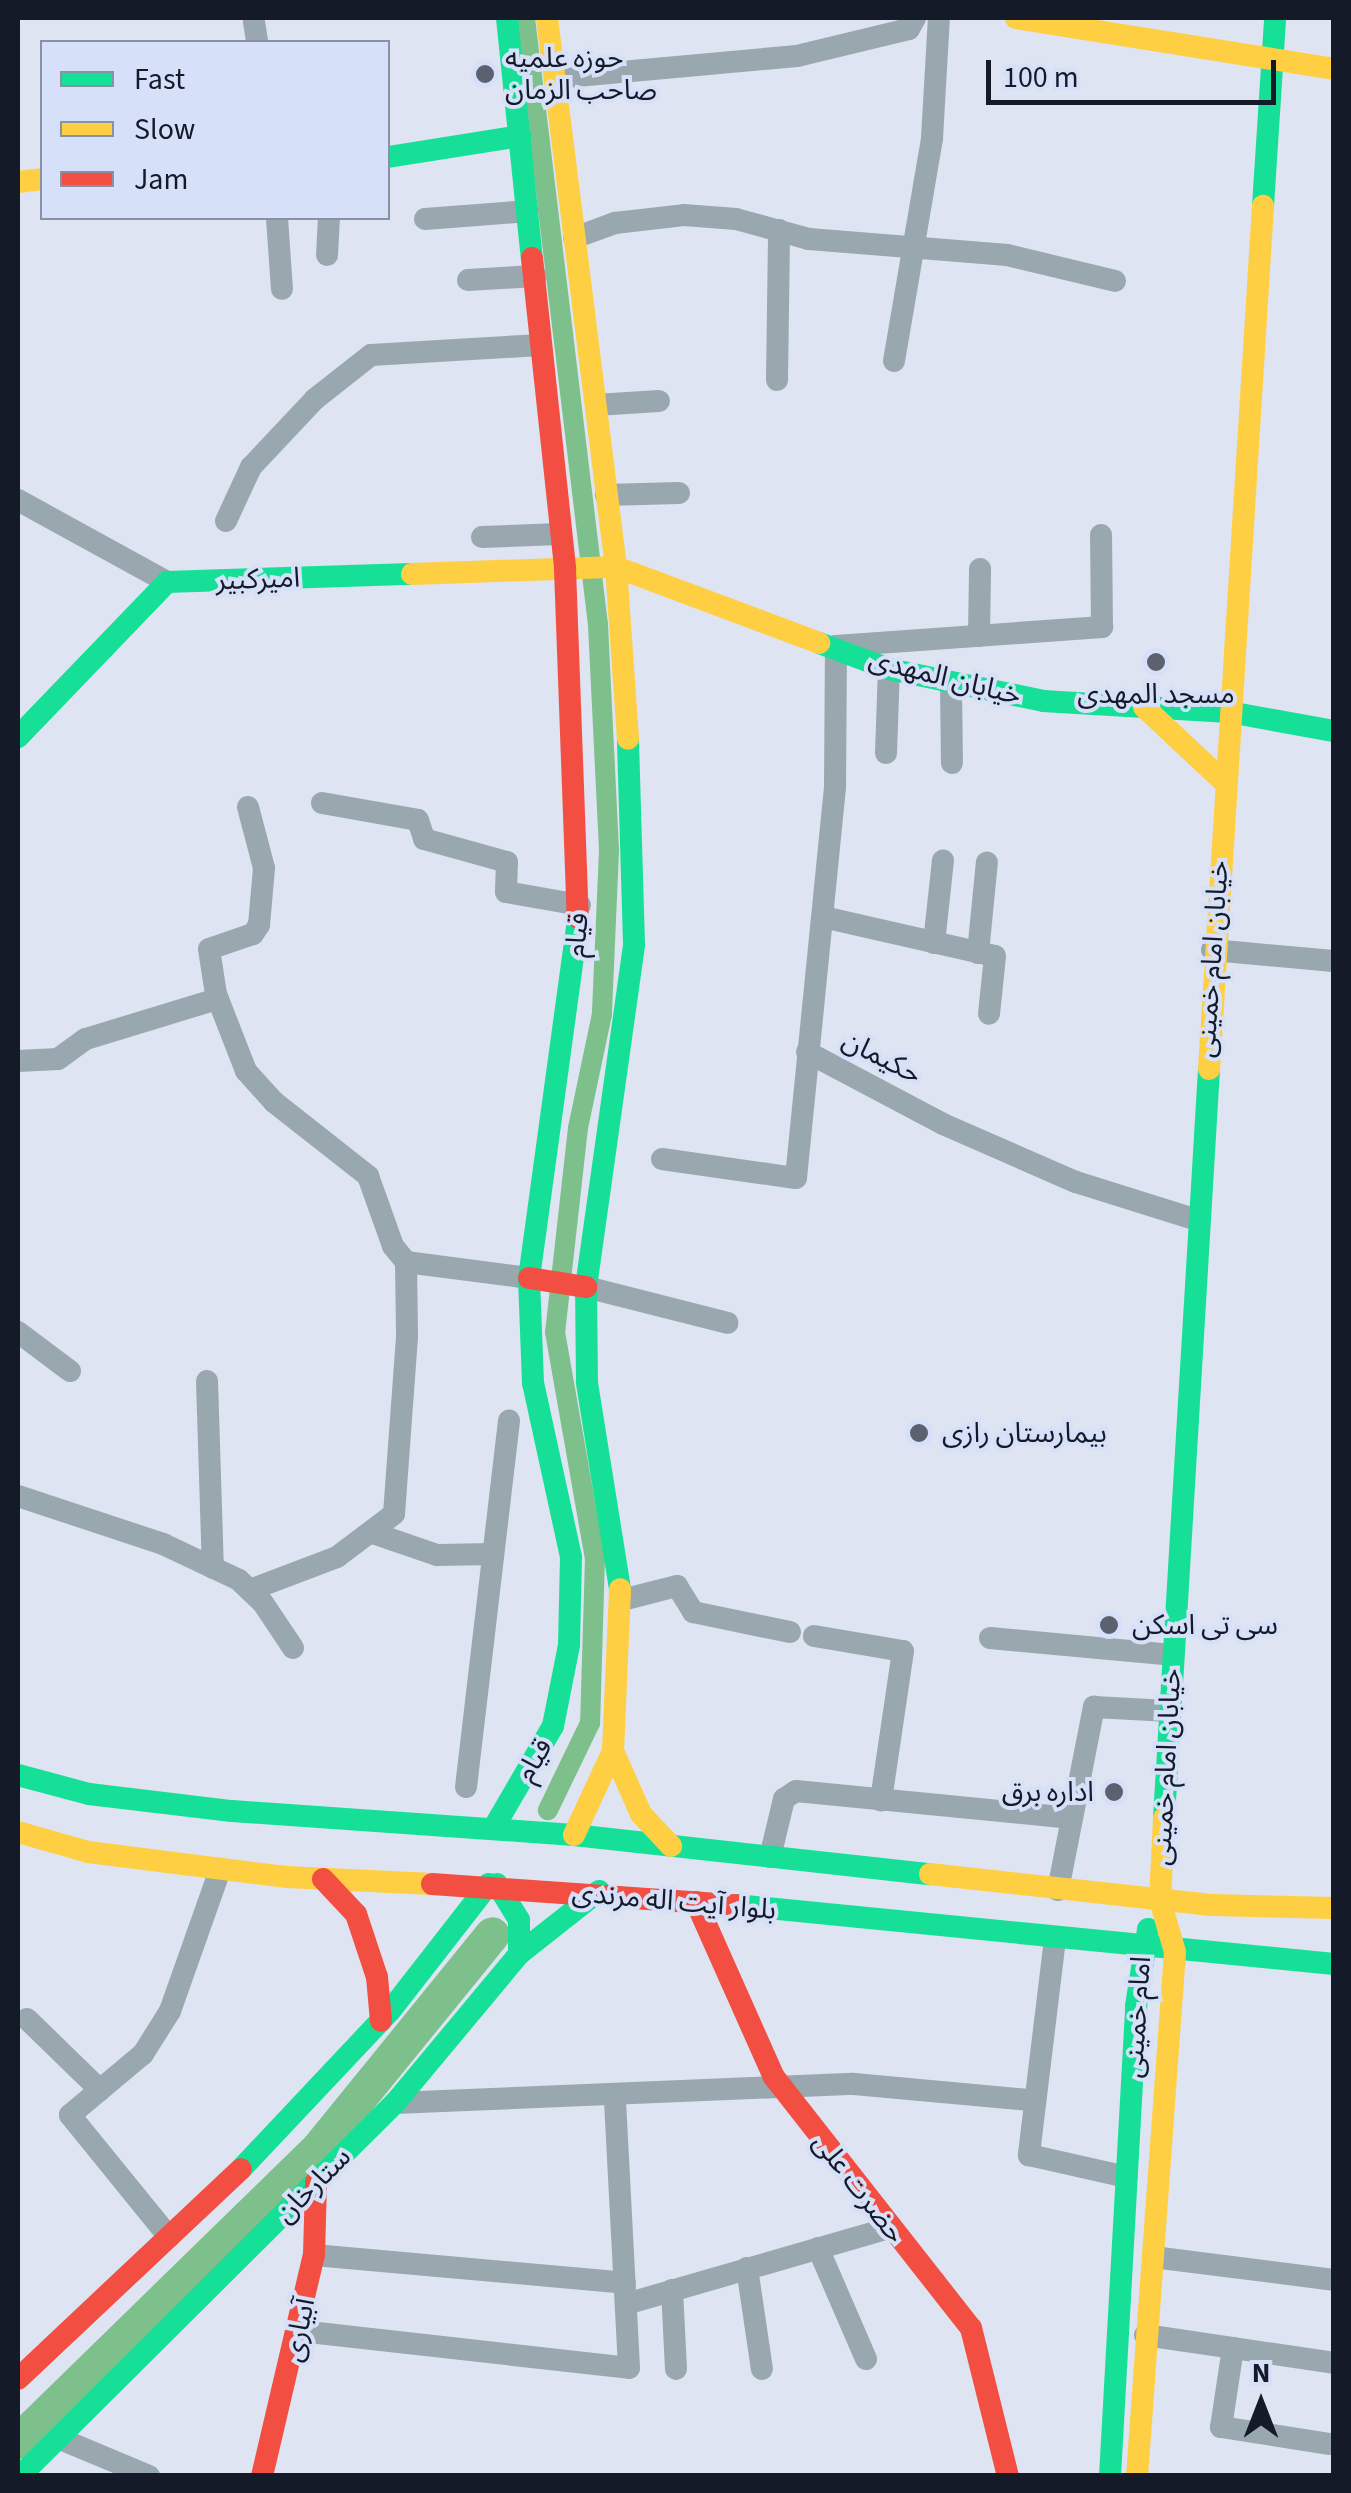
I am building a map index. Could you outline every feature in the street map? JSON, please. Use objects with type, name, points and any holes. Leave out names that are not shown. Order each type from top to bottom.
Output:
[{"type":"street","name":"قیام","points":[[492,1830],[554,1726],[569,1645],[572,1557],[534,1383],[529,1278],[580,904],[565,569],[507,18]]},
{"type":"street","name":"قیام","points":[[547,18],[616,567],[628,721],[634,944],[586,1287],[587,1382],[622,1600],[613,1750]]},
{"type":"street","points":[[555,78],[797,56],[909,28],[915,18]]},
{"type":"street","points":[[894,360],[932,138],[939,18]]},
{"type":"street","points":[[1016,18],[1334,70]]},
{"type":"street","name":"خیابان امام خمینی","points":[[1160,1900],[1212,950],[1275,18]]},
{"type":"street","points":[[390,157],[520,136]]},
{"type":"street","points":[[426,218],[528,212]]},
{"type":"street","points":[[574,238],[615,223],[684,215],[779,230],[809,239],[1007,255],[1115,281]]},
{"type":"street","points":[[277,220],[282,290]]},
{"type":"street","points":[[327,255],[329,220]]},
{"type":"street","points":[[777,380],[779,230]]},
{"type":"street","points":[[468,280],[536,276]]},
{"type":"street","points":[[226,521],[251,467],[314,399],[371,355],[541,345]]},
{"type":"street","points":[[596,405],[659,402]]},
{"type":"street","points":[[606,494],[678,493]]},
{"type":"street","points":[[18,500],[167,582],[18,736]]},
{"type":"street","points":[[482,537],[560,534]]},
{"type":"street","points":[[836,646],[1102,627],[1101,536]]},
{"type":"street","name":"خیابان المهدی","points":[[616,567],[889,669],[952,684],[1043,701],[1229,712],[1334,732]]},
{"type":"street","name":"امیرکبیر","points":[[167,582],[616,567]]},
{"type":"street","points":[[979,636],[980,569]]},
{"type":"street","name":"حکیمان","points":[[836,646],[835,787],[807,1052],[942,1124],[1076,1182],[1197,1220]]},
{"type":"street","points":[[886,754],[889,669]]},
{"type":"street","points":[[952,684],[952,764]]},
{"type":"street","points":[[1144,707],[1224,781]]},
{"type":"street","points":[[322,803],[418,820],[424,839],[507,862],[506,892],[580,904]]},
{"type":"street","points":[[248,807],[264,868],[259,926],[253,934],[209,949],[218,999],[246,1071],[274,1102],[368,1176],[393,1246],[406,1262],[394,1514],[337,1557],[250,1590]]},
{"type":"street","points":[[934,942],[942,860]]},
{"type":"street","points":[[978,952],[986,862]]},
{"type":"street","points":[[824,917],[995,956],[990,1014]]},
{"type":"street","points":[[1212,950],[1334,961]]},
{"type":"street","points":[[18,1061],[58,1060],[86,1039],[218,999]]},
{"type":"street","points":[[662,1158],[796,1178],[807,1052]]},
{"type":"street","points":[[406,1262],[586,1287],[728,1322]]},
{"type":"street","points":[[18,1332],[70,1370]]},
{"type":"street","points":[[207,1381],[213,1568]]},
{"type":"street","points":[[466,1787],[509,1421]]},
{"type":"street","points":[[18,1496],[213,1568],[250,1590],[293,1648]]},
{"type":"street","points":[[373,1532],[437,1555],[493,1554]]},
{"type":"street","points":[[622,1600],[677,1586],[693,1612],[790,1632]]},
{"type":"street","points":[[814,1636],[903,1651],[881,1800]]},
{"type":"street","points":[[990,1638],[1172,1654]]},
{"type":"street","points":[[1058,1890],[1094,1707],[1169,1711]]},
{"type":"street","points":[[574,1835],[613,1750]]},
{"type":"street","points":[[613,1750],[641,1814],[671,1846]]},
{"type":"street","name":"بلوار آیت اله مرندی","points":[[18,1775],[89,1794],[214,1809],[574,1835],[1160,1900],[1334,1908]]},
{"type":"street","points":[[770,1857],[784,1800],[796,1792],[1072,1818]]},
{"type":"street","name":"بلوار آیت اله مرندی","points":[[18,1832],[88,1852],[220,1870],[323,1879],[599,1890],[1175,1952],[1334,1964]]},
{"type":"street","points":[[169,2237],[70,2115],[143,2054],[170,2011],[220,1870]]},
{"type":"street","points":[[323,1879],[342,1896],[364,1933],[380,2021]]},
{"type":"street","points":[[18,2379],[169,2237],[380,2021],[493,1884],[519,1920],[519,1954]]},
{"type":"street","points":[[1000,1933],[1023,1918],[1024,1896],[1012,1884]]},
{"type":"street","name":"ستارخان","points":[[20,2476],[395,2103],[519,1954],[599,1890]]},
{"type":"street","name":"امام خمینی","points":[[1110,2476],[1141,1948],[1160,1900]]},
{"type":"street","name":"امام خمینی","points":[[1137,2476],[1175,1952],[1160,1900]]},
{"type":"street","name":"حضرت علی","points":[[696,1902],[784,2092],[972,2328],[1008,2476]]},
{"type":"street","points":[[1055,1938],[1032,2100],[1029,2155],[1127,2177]]},
{"type":"street","points":[[27,2019],[100,2090]]},
{"type":"street","points":[[395,2103],[784,2092],[854,2084],[1032,2100]]},
{"type":"street","points":[[300,2332],[629,2368],[615,2098]]},
{"type":"street","name":"آبیاری","points":[[262,2476],[300,2332],[314,2254],[316,2182]]},
{"type":"street","points":[[314,2254],[625,2293],[672,2290],[889,2228]]},
{"type":"street","points":[[818,2248],[866,2360]]},
{"type":"street","points":[[1153,2258],[1334,2280]]},
{"type":"street","points":[[747,2268],[762,2369]]},
{"type":"street","points":[[672,2290],[676,2370]]},
{"type":"street","points":[[1146,2335],[1334,2362]]},
{"type":"street","points":[[1232,2348],[1221,2428],[1328,2444]]},
{"type":"street","points":[[58,2438],[149,2476]]},
{"type":"waterway","points":[[525,18],[598,625],[609,851],[602,1014],[578,1128],[555,1332],[595,1558],[590,1723],[548,1810]]},
{"type":"waterway","points":[[18,2441],[319,2147],[492,1934]]},
{"type":"traffic: fast","points":[[507,18],[532,258]]},
{"type":"traffic: fast","points":[[1263,206],[1275,18]]},
{"type":"traffic: fast","points":[[390,157],[520,136]]},
{"type":"traffic: fast","points":[[18,737],[167,582],[412,574]]},
{"type":"traffic: fast","points":[[819,643],[889,669],[1043,701],[1229,712],[1334,731]]},
{"type":"traffic: fast","points":[[620,1589],[587,1382],[586,1287],[634,944],[628,739]]},
{"type":"traffic: fast","points":[[493,1829],[553,1726],[569,1645],[571,1557],[533,1383],[529,1278],[578,918]]},
{"type":"traffic: fast","points":[[1164,1818],[1209,1069]]},
{"type":"traffic: fast","points":[[18,1775],[89,1794],[232,1811],[574,1835],[930,1874]]},
{"type":"traffic: fast","points":[[241,2169],[390,2011],[489,1884]]},
{"type":"traffic: fast","points":[[497,1884],[519,1920],[519,1954]]},
{"type":"traffic: fast","points":[[20,2476],[395,2103],[519,1954],[599,1891]]},
{"type":"traffic: fast","points":[[736,1905],[1334,1964]]},
{"type":"traffic: fast","points":[[1110,2476],[1136,2006],[1148,1929]]},
{"type":"traffic: slow","points":[[547,18],[616,567],[628,739]]},
{"type":"traffic: slow","points":[[1016,18],[1334,69]]},
{"type":"traffic: slow","points":[[18,182],[40,179]]},
{"type":"traffic: slow","points":[[1209,1069],[1263,206]]},
{"type":"traffic: slow","points":[[412,574],[616,567],[819,643]]},
{"type":"traffic: slow","points":[[1144,707],[1223,781]]},
{"type":"traffic: slow","points":[[574,1835],[613,1751],[620,1589]]},
{"type":"traffic: slow","points":[[613,1751],[641,1814],[671,1846]]},
{"type":"traffic: slow","points":[[1137,2476],[1175,1952],[1160,1900],[1164,1818]]},
{"type":"traffic: slow","points":[[18,1832],[88,1852],[287,1877],[432,1884]]},
{"type":"traffic: slow","points":[[930,1874],[1213,1905],[1334,1908]]},
{"type":"traffic: jam","points":[[532,258],[565,569],[578,918]]},
{"type":"traffic: jam","points":[[529,1278],[586,1287]]},
{"type":"traffic: jam","points":[[323,1879],[356,1914],[377,1977],[381,2021]]},
{"type":"traffic: jam","points":[[432,1884],[736,1905]]},
{"type":"traffic: jam","points":[[696,1902],[774,2077],[971,2328],[1008,2476]]},
{"type":"traffic: jam","points":[[18,2379],[241,2169]]},
{"type":"traffic: jam","points":[[262,2476],[314,2255],[316,2182]]},
{"type":"place","name":"حوزه علمیه صاحب الزمان","points":[[485,74]]},
{"type":"place","name":"مسجد المهدی","points":[[1156,662]]},
{"type":"place","name":"بیمارستان رازی","points":[[919,1433]]},
{"type":"place","name":"سی تی اسکن","points":[[1109,1625]]},
{"type":"place","name":"اداره برق","points":[[1114,1792]]}]
